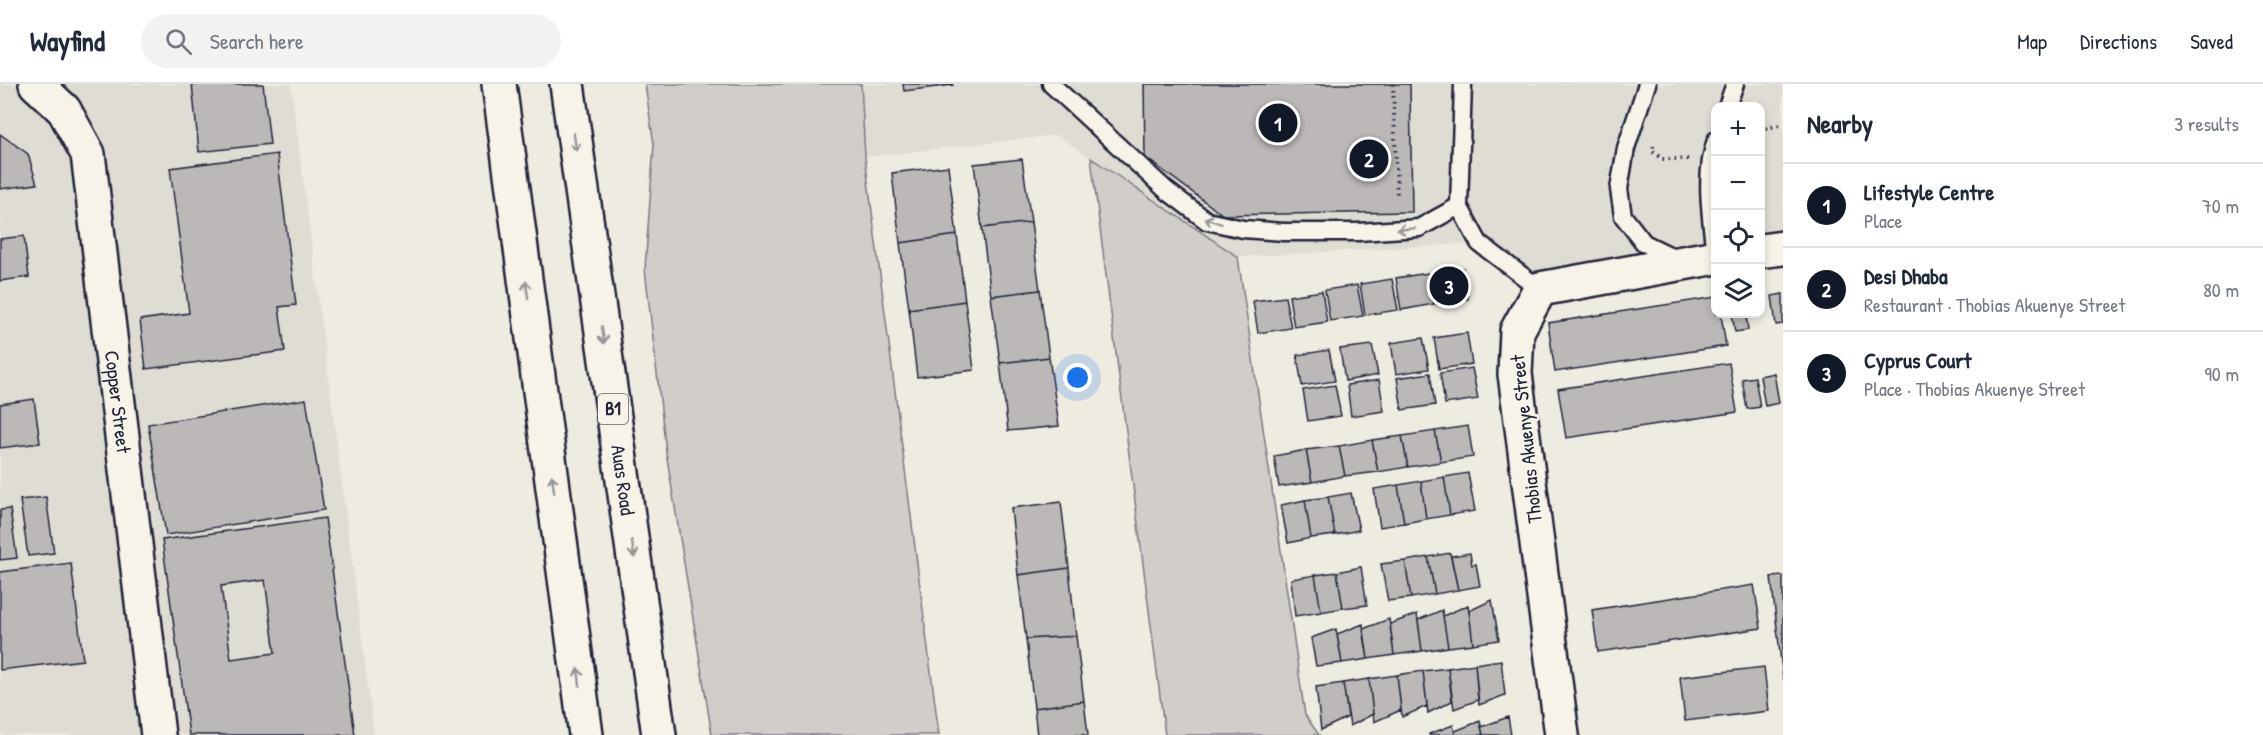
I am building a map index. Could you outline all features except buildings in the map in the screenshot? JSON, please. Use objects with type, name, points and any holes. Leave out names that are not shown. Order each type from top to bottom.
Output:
[{"type":"main road","name":"Copper Street","points":[[36,84],[64,110],[88,154],[158,735]]},
{"type":"main road","points":[[499,84],[586,735]]},
{"type":"main road","name":"Auas Road","points":[[567,84],[659,735]]},
{"type":"main road","points":[[1765,250],[1783,248]]},
{"type":"main road","points":[[1540,289],[1711,258]]},
{"type":"main road","name":"Thobias Akuenye Street","points":[[1540,289],[1517,331],[1515,374],[1562,735]]},
{"type":"lane","points":[[1051,84],[1166,190],[1207,220],[1243,229],[1284,232],[1378,231],[1419,228],[1459,206]]},
{"type":"lane","points":[[1463,84],[1459,206],[1479,243],[1540,289]]},
{"type":"lane","points":[[1647,84],[1626,148],[1619,189],[1623,216],[1644,243],[1684,262]]},
{"type":"lane","points":[[1728,102],[1735,84]]},
{"type":"lane","points":[[1711,156],[1709,182],[1711,210]]},
{"type":"path","points":[[1394,84],[1396,195]]},
{"type":"path","points":[[1765,129],[1783,124]]},
{"type":"path","points":[[1653,141],[1653,152],[1662,159],[1710,159]]},
{"type":"shaded area","points":[[0,84],[291,84],[374,735],[0,735]]},
{"type":"shaded area","points":[[645,84],[861,84],[865,157],[939,735],[712,735],[666,452],[645,269],[654,145]]},
{"type":"shaded area","points":[[861,84],[1783,84],[1783,253],[1765,255],[1765,102],[1711,102],[1711,264],[1540,289],[1479,243],[1238,257],[1057,135],[865,157]]},
{"type":"shaded area","points":[[1091,158],[1238,257],[1305,715],[1319,735],[1165,735]]},
{"type":"place","name":"Lifestyle Centre","points":[[1278,123]]},
{"type":"place","name":"Desi Dhaba","points":[[1369,159]]},
{"type":"place","name":"Cyprus Court","points":[[1449,286]]}]
